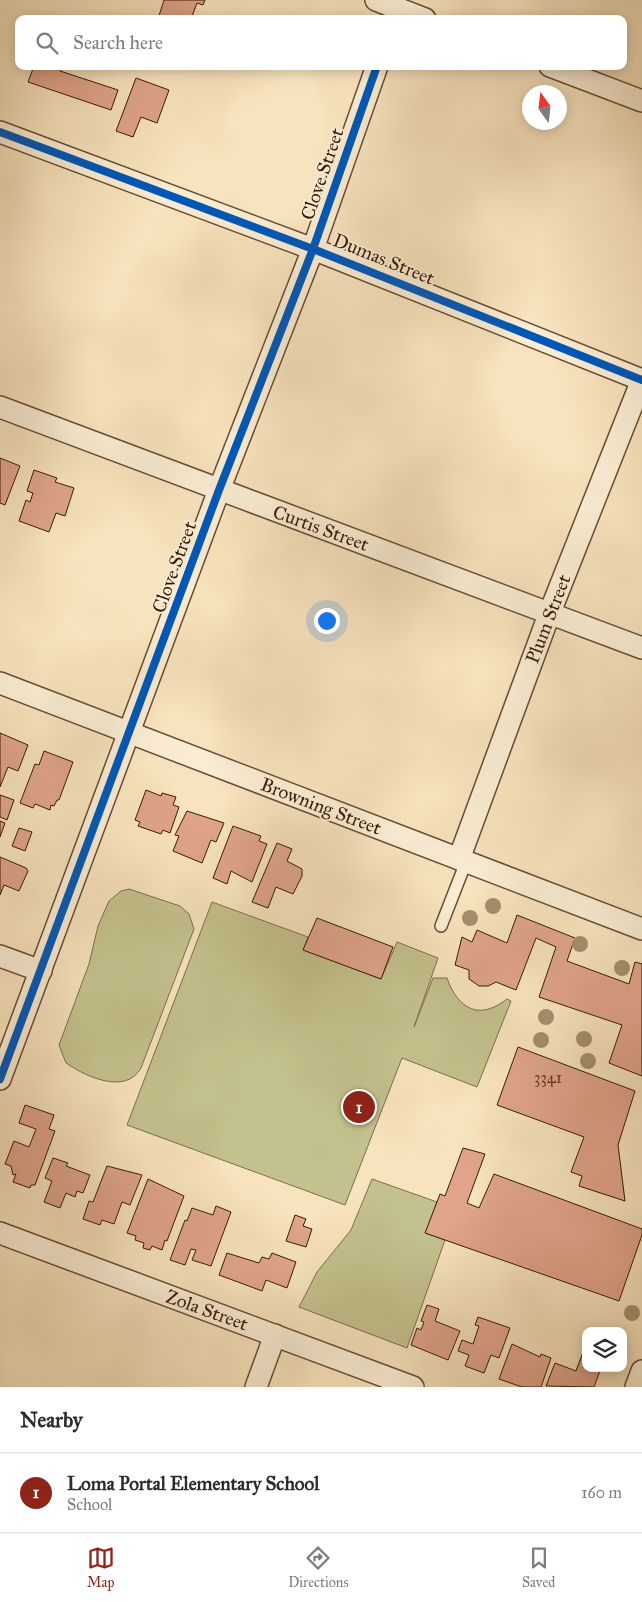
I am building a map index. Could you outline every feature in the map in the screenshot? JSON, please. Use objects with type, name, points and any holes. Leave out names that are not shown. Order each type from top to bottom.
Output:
[{"type":"street","points":[[376,0],[414,15]]},
{"type":"street","name":"Clove Street","points":[[0,1079],[219,490],[313,248],[377,70]]},
{"type":"street","points":[[561,70],[642,101]]},
{"type":"street","name":"Dumas Street","points":[[0,132],[313,248],[642,380]]},
{"type":"street","name":"Plum Street","points":[[462,861],[550,612],[642,380]]},
{"type":"street","name":"Curtis Street","points":[[0,407],[642,648]]},
{"type":"street","name":"Browning Street","points":[[0,683],[642,929]]},
{"type":"street","points":[[0,956],[41,971]]},
{"type":"street","name":"Zola Street","points":[[0,1233],[413,1387]]},
{"type":"street","points":[[256,1387],[275,1335]]},
{"type":"street","points":[[636,1387],[642,1370]]},
{"type":"lane","points":[[441,926],[462,861]]},
{"type":"shaded area","points":[[129,889],[180,906],[189,914],[194,929],[141,1068],[126,1081],[105,1081],[84,1073],[66,1063],[59,1045],[89,964],[98,926],[109,901],[121,891]]},
{"type":"shaded area","points":[[212,902],[308,937],[303,950],[381,979],[397,942],[438,958],[414,1027],[433,978],[447,978],[457,997],[463,1004],[471,1008],[487,1009],[497,1006],[507,999],[511,1001],[477,1087],[402,1058],[345,1205],[127,1125]]},
{"type":"shaded area","points":[[372,1179],[437,1202],[426,1233],[445,1240],[407,1348],[299,1307],[317,1272],[351,1230]]},
{"type":"building","points":[[164,0],[205,0],[203,5],[197,3],[192,15],[159,15]]},
{"type":"building","points":[[32,70],[60,70],[118,90],[111,110],[28,82]]},
{"type":"building","points":[[136,78],[169,90],[157,123],[141,117],[133,137],[116,131]]},
{"type":"building","points":[[0,458],[20,466],[5,505],[0,503]]},
{"type":"building","points":[[34,470],[57,478],[55,482],[74,488],[65,516],[56,513],[49,532],[19,521],[26,500],[30,502],[33,493],[27,491]]},
{"type":"building","points":[[0,733],[28,745],[18,771],[8,767],[0,787]]},
{"type":"building","points":[[44,751],[73,762],[59,800],[57,800],[54,806],[51,805],[50,810],[35,804],[33,808],[20,803],[35,764],[39,765]]},
{"type":"building","points":[[146,790],[161,796],[162,793],[176,797],[173,805],[179,807],[170,833],[163,830],[161,834],[138,826],[140,822],[135,820]]},
{"type":"building","points":[[0,795],[14,800],[7,820],[0,817]]},
{"type":"building","points":[[187,811],[224,823],[216,842],[211,840],[202,863],[173,851],[179,836],[175,835]]},
{"type":"building","points":[[0,821],[5,823],[0,837]]},
{"type":"building","points":[[233,826],[261,836],[259,841],[267,844],[252,882],[231,871],[227,884],[213,878]]},
{"type":"building","points":[[19,828],[32,832],[25,851],[12,846]]},
{"type":"building","points":[[277,843],[292,849],[287,861],[302,869],[302,876],[293,894],[276,887],[268,908],[252,902]]},
{"type":"building","points":[[0,857],[26,868],[28,871],[19,891],[4,885],[0,895]]},
{"type":"building","points":[[517,915],[575,938],[567,961],[629,984],[635,962],[642,964],[642,1076],[609,1063],[622,1025],[539,997],[556,947],[536,938],[516,990],[496,982],[488,986],[479,986],[469,979],[469,970],[455,965],[462,937],[472,942],[477,930],[507,943]]},
{"type":"building","points":[[317,918],[393,947],[381,979],[303,950]]},
{"type":"building","points":[[518,1047],[635,1091],[618,1145],[625,1201],[579,1186],[582,1176],[571,1172],[584,1137],[497,1105]]},
{"type":"building","points":[[25,1105],[54,1115],[49,1129],[55,1131],[35,1185],[31,1185],[30,1188],[13,1182],[16,1174],[13,1175],[11,1166],[5,1164],[14,1141],[29,1147],[36,1129],[19,1123]]},
{"type":"building","points":[[463,1148],[485,1154],[467,1203],[479,1208],[494,1174],[642,1229],[642,1235],[619,1301],[425,1233],[440,1194],[445,1196]]},
{"type":"building","points":[[53,1158],[68,1163],[66,1166],[90,1175],[83,1193],[77,1191],[75,1197],[66,1193],[60,1208],[44,1202],[52,1181],[45,1178]]},
{"type":"building","points":[[107,1166],[142,1175],[130,1205],[122,1202],[114,1224],[102,1220],[100,1225],[83,1219],[89,1201],[93,1202]]},
{"type":"building","points":[[148,1179],[184,1196],[162,1250],[152,1246],[150,1250],[143,1248],[144,1243],[135,1240],[136,1236],[127,1233]]},
{"type":"building","points":[[216,1206],[231,1212],[211,1266],[192,1260],[196,1250],[191,1249],[185,1265],[170,1260],[185,1220],[187,1221],[192,1208],[213,1215]]},
{"type":"building","points":[[295,1215],[306,1219],[303,1226],[312,1229],[306,1247],[286,1241]]},
{"type":"building","points":[[227,1253],[259,1263],[262,1257],[269,1259],[272,1253],[296,1262],[287,1288],[266,1280],[262,1291],[219,1275]]},
{"type":"building","points":[[427,1305],[439,1309],[435,1321],[460,1331],[448,1360],[411,1345],[417,1328],[421,1330],[424,1322],[421,1321]]},
{"type":"building","points":[[478,1317],[510,1328],[499,1358],[491,1355],[484,1373],[465,1366],[469,1355],[458,1351],[462,1340],[473,1344],[479,1326],[475,1325]]},
{"type":"building","points":[[512,1344],[540,1357],[541,1354],[551,1358],[541,1387],[522,1387],[499,1379]]},
{"type":"building","points":[[582,1355],[582,1372],[600,1372],[594,1387],[546,1386],[555,1363],[576,1371]]},
{"type":"cycle path","points":[[0,1079],[219,490],[313,249],[376,70]]},
{"type":"cycle path","points":[[0,132],[313,249],[642,380]]},
{"type":"place","name":"Loma Portal Elementary School","points":[[359,1107]]}]
